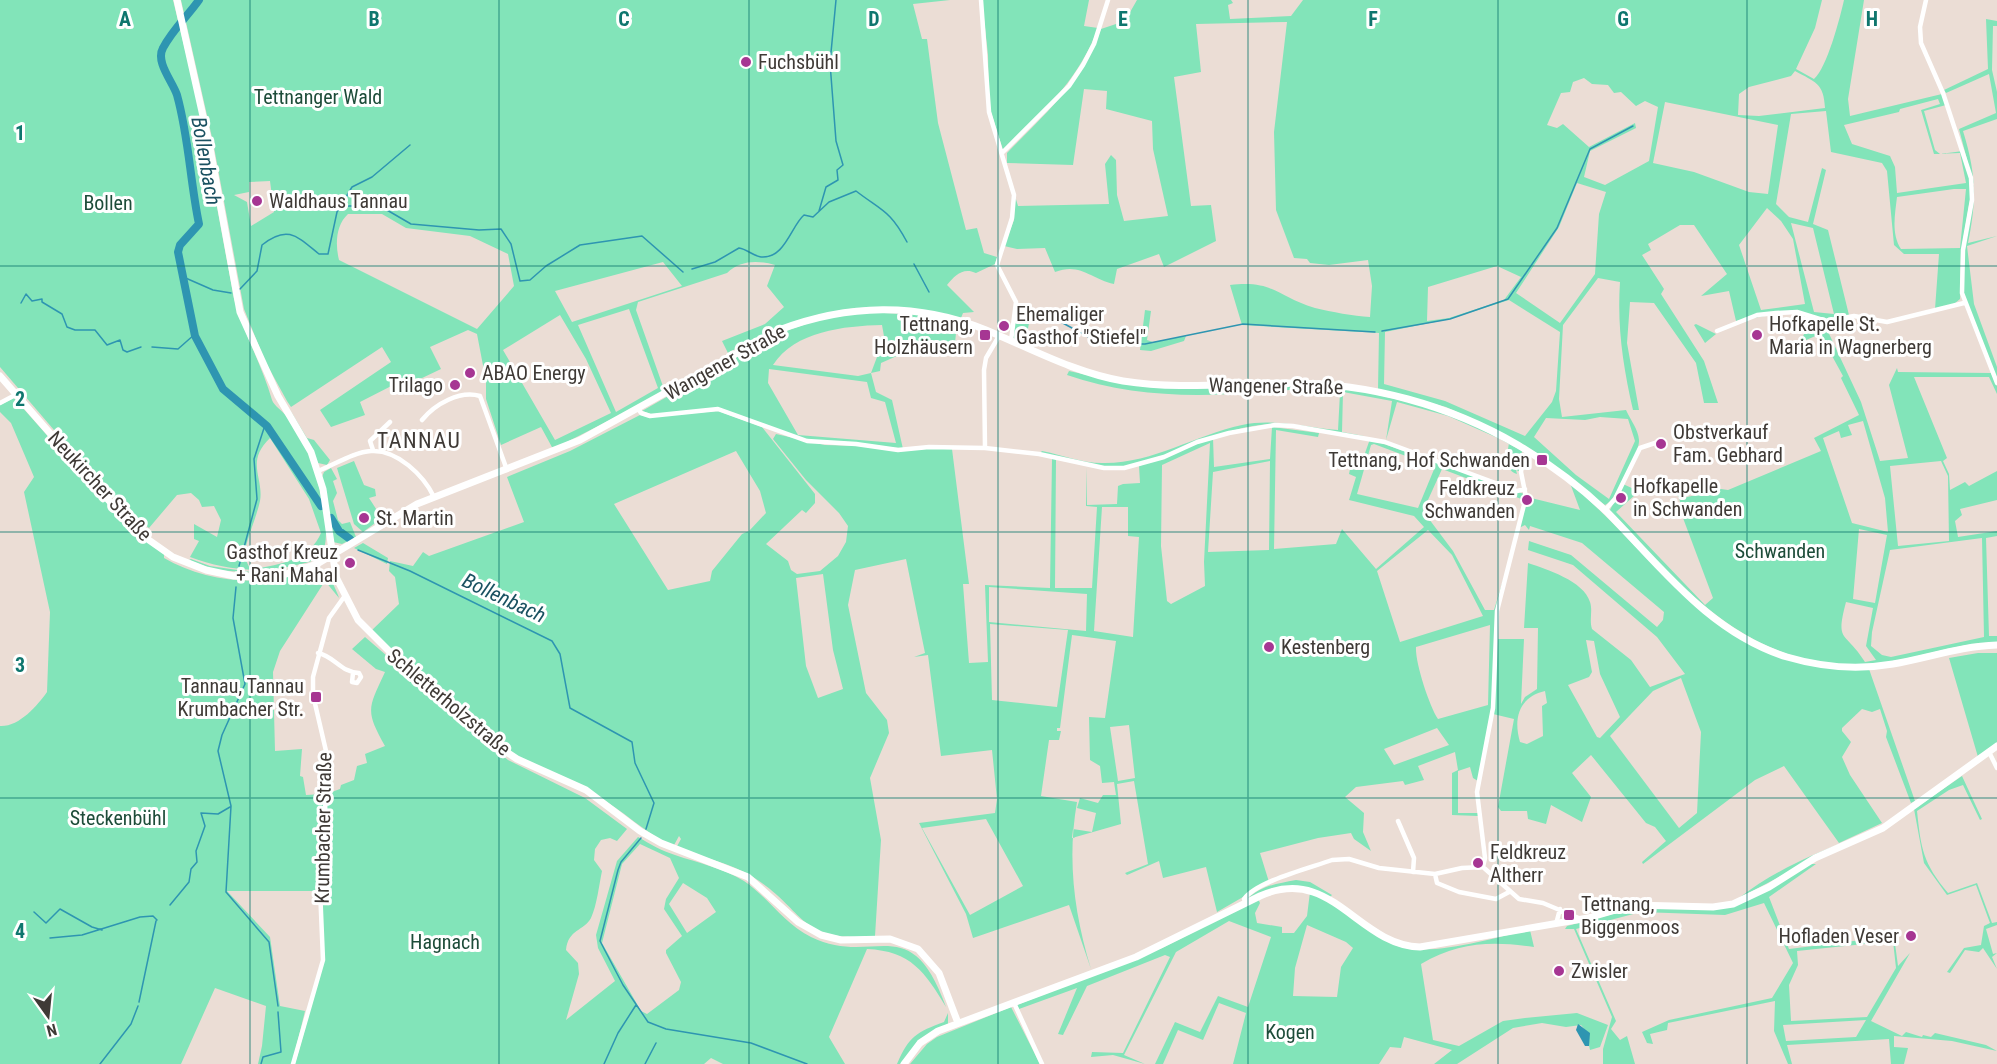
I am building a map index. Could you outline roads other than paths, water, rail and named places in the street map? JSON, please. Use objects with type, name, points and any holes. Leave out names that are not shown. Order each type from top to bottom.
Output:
[{"type":"main road","name":"Schletterholzstraße","points":[[177,0],[240,312],[278,396],[305,440],[318,471],[336,577],[344,597],[371,635],[496,745],[517,759],[586,790],[640,831],[661,843],[748,877],[804,926],[821,935],[841,940],[886,938],[915,947],[930,960],[939,973],[958,1023]]},
{"type":"main road","name":"Wangener Straße","points":[[548,454],[639,410],[762,338],[823,316],[859,310],[908,310],[947,317],[999,336],[1072,368],[1127,381],[1182,385],[1314,383],[1379,392],[1446,411],[1476,423],[1529,452],[1566,477],[1605,510],[1697,605],[1734,633],[1776,653],[1815,664],[1862,667],[1895,663],[1965,647],[1997,645]]},
{"type":"main road","name":"Neukircher Straße","points":[[0,376],[123,516],[169,554],[206,570],[247,577],[286,574],[317,564],[345,549],[401,512],[434,497],[548,454]]},
{"type":"main road","points":[[328,538],[336,547],[345,549]]},
{"type":"main road","points":[[317,564],[327,567],[336,577]]},
{"type":"main road","points":[[904,1064],[924,1039],[958,1023],[1136,957],[1279,889],[1307,889],[1324,896],[1388,939],[1414,947],[1437,946],[1556,924],[1641,904],[1713,907],[1740,901],[1777,882],[1815,858],[1883,828],[1997,746]]},
{"type":"street","points":[[981,0],[989,112],[1012,187],[1014,207],[999,256],[999,272],[1016,302],[1011,341]]},
{"type":"street","points":[[1002,153],[1069,86],[1094,44],[1108,0]]},
{"type":"street","points":[[1926,0],[1920,27],[1921,43],[1943,93],[1971,178],[1972,200],[1963,250],[1961,288],[1964,303],[1997,383]]},
{"type":"street","points":[[1717,331],[1757,315],[1792,312],[1830,321],[1854,316],[1887,322],[1964,303]]},
{"type":"street","points":[[985,448],[984,370],[986,358],[999,336]]},
{"type":"street","points":[[0,403],[17,394]]},
{"type":"street","points":[[422,420],[433,408],[464,394],[480,396],[507,470]]},
{"type":"street","points":[[639,410],[650,416],[718,410],[794,438],[820,443],[856,444],[898,450],[985,448],[1039,454],[1095,467],[1124,468],[1164,457],[1197,442],[1229,433],[1275,425],[1293,426],[1385,442],[1517,491],[1525,489]]},
{"type":"street","points":[[357,454],[390,422]]},
{"type":"street","points":[[370,441],[374,450]]},
{"type":"street","points":[[1605,510],[1615,499],[1642,446],[1658,442]]},
{"type":"street","points":[[318,471],[357,454],[374,450],[399,459],[428,483],[434,497]]},
{"type":"street","points":[[1483,867],[1485,858],[1477,792],[1493,708],[1497,613],[1526,497],[1521,467],[1529,452]]},
{"type":"street","name":"Krumbacher Straße","points":[[293,1064],[323,960],[319,865],[326,822],[326,751],[313,695],[313,677],[329,618],[344,597]]},
{"type":"street","points":[[318,653],[330,656],[353,674]]},
{"type":"street","points":[[1989,752],[1997,768]]},
{"type":"street","points":[[1398,820],[1414,858],[1413,872]]},
{"type":"street","points":[[1246,903],[1244,899],[1246,895],[1262,886],[1337,859],[1348,859],[1379,868],[1435,874],[1471,866],[1483,867],[1519,899],[1560,909],[1581,919]]},
{"type":"street","points":[[1435,874],[1437,883],[1459,892],[1496,899],[1509,891]]},
{"type":"street","points":[[1556,924],[1560,909]]},
{"type":"street","points":[[1014,1003],[1042,1064]]},
{"type":"water","points":[[1578,1024],[1590,1033],[1589,1046],[1585,1046],[1576,1030]]},
{"type":"waterway","name":"Bollenbach","points":[[199,0],[171,35],[161,54],[163,66],[177,95],[181,111],[199,224],[180,245],[178,252],[195,336],[223,389],[267,426],[321,506]]},
{"type":"waterway","points":[[819,211],[826,187],[838,180],[837,170],[843,165],[836,141],[830,63],[836,0]]},
{"type":"waterway","points":[[1382,331],[1450,319],[1508,299],[1557,228],[1590,149],[1633,126]]},
{"type":"waterway","points":[[240,289],[257,271],[262,245],[279,235],[292,235],[319,254],[328,254],[337,212],[352,187],[372,177],[410,145]]},
{"type":"waterway","points":[[692,269],[715,262],[739,248],[761,257],[776,253],[804,215],[813,217],[829,202],[856,191],[890,217],[907,242]]},
{"type":"waterway","points":[[341,206],[380,206],[411,224],[479,230],[501,229],[511,244],[520,281],[530,280],[546,266],[580,245],[642,236],[683,272]]},
{"type":"waterway","points":[[914,264],[929,292]]},
{"type":"waterway","points":[[181,276],[213,290],[231,293]]},
{"type":"waterway","points":[[21,303],[26,294],[32,301],[42,299],[42,302],[62,314],[67,327],[75,330],[95,330],[107,345],[120,340],[123,350],[127,352],[141,347]]},
{"type":"waterway","points":[[1036,314],[1048,315],[1096,341],[1107,344],[1145,344],[1243,324],[1375,332]]},
{"type":"waterway","points":[[152,347],[178,349],[195,334]]},
{"type":"waterway","points":[[239,566],[257,499],[254,459],[265,425]]},
{"type":"waterway","name":"Bollenbach","points":[[331,518],[339,531],[350,539]]},
{"type":"waterway","name":"Bollenbach","points":[[358,550],[410,571],[552,641],[560,654],[570,708],[632,742],[635,763],[654,803],[646,829]]},
{"type":"waterway","points":[[236,587],[233,618],[245,684],[222,735],[218,751],[231,806],[226,892],[269,942],[278,1006]]},
{"type":"waterway","points":[[170,905],[189,882],[191,869],[197,862],[196,851],[205,826],[201,813],[218,814],[230,807]]},
{"type":"waterway","name":"Bollenbach","points":[[641,838],[621,862],[600,941],[623,985],[648,1022],[666,1029],[751,1043],[807,1064]]},
{"type":"waterway","points":[[34,912],[46,923],[60,909],[102,930]]},
{"type":"waterway","points":[[50,938],[82,935],[140,917],[153,916],[157,920]]},
{"type":"waterway","points":[[139,1002],[156,921]]},
{"type":"waterway","points":[[604,1064],[618,1033],[636,1005]]},
{"type":"waterway","points":[[100,1064],[131,1024],[138,1006]]},
{"type":"waterway","points":[[261,1064],[263,1057],[281,1052],[278,1012]]},
{"type":"waterway","points":[[645,1064],[656,1043]]},
{"type":"place","name":"Fuchsbühl","points":[[746,62]]},
{"type":"place","name":"Waldhaus Tannau","points":[[257,201]]},
{"type":"place","name":"Ehemaliger Gasthof \"Stiefel\"","points":[[1004,326]]},
{"type":"place","name":"Tettnang, Holzhäusern","points":[[985,335]]},
{"type":"place","name":"Hofkapelle St. Maria in Wagnerberg","points":[[1757,335]]},
{"type":"place","name":"ABAO Energy","points":[[470,373]]},
{"type":"place","name":"Trilago","points":[[455,385]]},
{"type":"place","name":"Obstverkauf Fam. Gebhard","points":[[1661,444]]},
{"type":"place","name":"Tettnang, Hof Schwanden","points":[[1542,460]]},
{"type":"place","name":"Hofkapelle in Schwanden","points":[[1621,498]]},
{"type":"place","name":"Feldkreuz Schwanden","points":[[1527,500]]},
{"type":"place","name":"St. Martin","points":[[364,518]]},
{"type":"place","name":"Gasthof Kreuz + Rani Mahal","points":[[350,563]]},
{"type":"place","name":"Kestenberg","points":[[1269,647]]},
{"type":"place","name":"Tannau, Tannau Krumbacher Str.","points":[[316,697]]},
{"type":"place","name":"Feldkreuz Altherr","points":[[1478,863]]},
{"type":"place","name":"Tettnang, Biggenmoos","points":[[1569,915]]},
{"type":"place","name":"Hofladen Veser","points":[[1911,936]]},
{"type":"place","name":"Zwisler","points":[[1559,971]]},
{"type":"district","name":"TANNAU","points":[[419,440]]},
{"type":"park label","name":"Tettnanger Wald","points":[[318,97]]},
{"type":"park label","name":"Bollen","points":[[108,203]]},
{"type":"park label","name":"Schwanden","points":[[1780,551]]},
{"type":"park label","name":"Steckenbühl","points":[[118,818]]},
{"type":"park label","name":"Hagnach","points":[[445,942]]},
{"type":"park label","name":"Kogen","points":[[1290,1032]]}]
